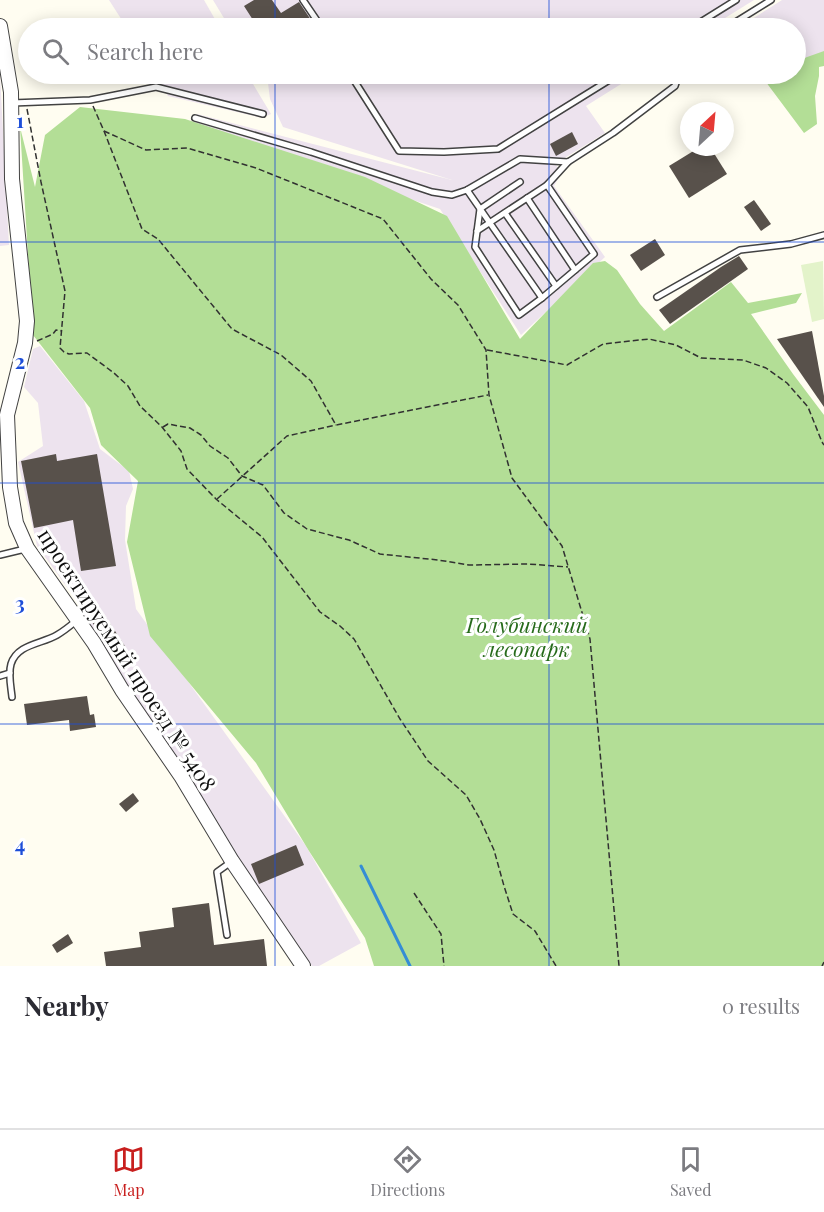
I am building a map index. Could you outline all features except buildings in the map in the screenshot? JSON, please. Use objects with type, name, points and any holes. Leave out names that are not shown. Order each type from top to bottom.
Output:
[{"type":"street","name":"проектируемый проезд № 5408","points":[[0,26],[8,96],[12,179],[27,321],[25,343],[7,415],[10,487],[16,523],[27,548],[94,643],[122,690],[181,776],[232,861],[303,966]]},
{"type":"lane","points":[[303,0],[315,18]]},
{"type":"lane","points":[[707,18],[736,0]]},
{"type":"lane","points":[[742,18],[771,0]]},
{"type":"lane","points":[[356,84],[399,151],[444,152],[498,149],[603,84]]},
{"type":"lane","points":[[477,231],[547,185],[568,162],[613,133],[676,84]]},
{"type":"lane","points":[[8,96],[26,103],[90,100],[156,87],[263,114]]},
{"type":"lane","points":[[195,118],[311,152],[432,192],[452,195],[467,190],[520,159],[568,162]]},
{"type":"lane","points":[[520,182],[480,209],[475,247],[519,315],[594,254],[547,185]]},
{"type":"lane","points":[[467,190],[542,298]]},
{"type":"lane","points":[[527,198],[575,270]]},
{"type":"lane","points":[[505,213],[556,286]]},
{"type":"lane","points":[[657,297],[740,250],[790,244],[824,235]]},
{"type":"lane","points":[[0,555],[27,548]]},
{"type":"lane","points":[[12,697],[11,662],[27,646],[56,636],[78,620]]},
{"type":"lane","points":[[0,675],[10,673]]},
{"type":"lane","points":[[227,935],[217,872],[232,861]]},
{"type":"path","points":[[90,100],[142,229],[158,239],[232,329],[281,355],[311,381],[336,424]]},
{"type":"path","points":[[26,103],[65,291],[60,348],[69,354],[87,353],[128,386],[141,406],[182,451],[187,469],[216,500],[262,537],[320,612],[354,639],[400,719],[428,761],[466,795],[476,811],[494,850],[513,914],[535,930],[556,966]]},
{"type":"path","points":[[104,131],[146,150],[187,148],[256,168],[383,219],[431,279],[458,305],[486,350],[489,395],[512,478],[562,546],[590,639],[619,966]]},
{"type":"path","points":[[25,343],[37,341],[53,334],[56,330],[62,331]]},
{"type":"path","points":[[486,350],[567,365],[603,344],[649,339],[676,345],[701,358],[742,360],[766,368],[787,383],[808,407],[824,445]]},
{"type":"path","points":[[216,500],[287,436],[336,424],[489,395]]},
{"type":"path","points":[[162,427],[168,424],[190,428],[201,435],[210,446],[228,458],[242,476],[263,485],[284,513],[307,529],[349,540],[380,554],[469,565],[528,564],[568,567]]},
{"type":"path","points":[[414,893],[441,934],[444,966]]},
{"type":"path","points":[[822,966],[824,962]]},
{"type":"shaded area","points":[[109,0],[204,0],[214,18],[121,18]]},
{"type":"shaded area","points":[[213,0],[754,0],[725,18],[224,18]]},
{"type":"shaded area","points":[[782,0],[824,0],[824,63],[806,68],[806,18],[754,18]]},
{"type":"shaded area","points":[[0,75],[9,245],[0,246]]},
{"type":"shaded area","points":[[160,84],[253,84],[271,114],[262,118],[168,96]]},
{"type":"shaded area","points":[[268,84],[621,84],[586,106],[605,133],[555,164],[562,172],[554,186],[605,257],[521,335],[440,209],[192,126],[197,114],[452,180],[283,127],[270,99]]},
{"type":"shaded area","points":[[40,346],[84,401],[100,449],[129,471],[133,489],[126,506],[125,540],[136,609],[306,846],[361,943],[319,966],[312,966],[256,889],[84,617],[85,612],[37,546],[18,462],[43,446],[38,403],[24,387],[33,349]]},
{"type":"green space","points":[[824,51],[824,66],[819,67],[815,96],[817,124],[804,133],[767,84],[806,84],[806,57]]},
{"type":"green space","name":"Голубинский лесопарк","points":[[80,107],[185,119],[365,177],[447,216],[520,339],[593,263],[605,261],[617,270],[640,304],[664,331],[731,282],[748,303],[802,293],[796,303],[751,314],[824,415],[824,966],[374,966],[365,938],[256,763],[150,636],[127,542],[138,481],[101,445],[90,408],[33,335],[20,127],[35,187],[45,135]]},
{"type":"green space","points":[[823,261],[824,319],[812,322],[801,265]]},
{"type":"waterway","points":[[361,866],[410,966]]}]
